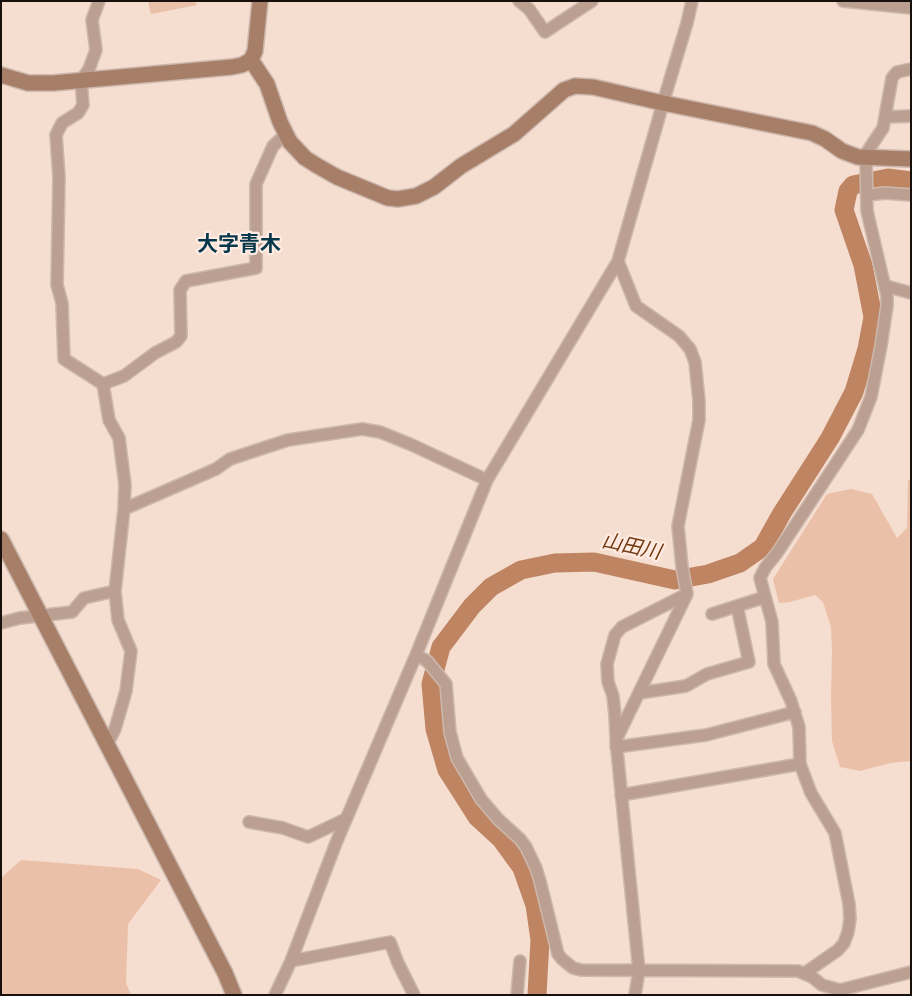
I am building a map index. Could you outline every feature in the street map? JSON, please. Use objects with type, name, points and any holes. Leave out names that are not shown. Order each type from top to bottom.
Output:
[{"type":"street","points":[[100,1],[92,20],[96,50],[89,69],[81,80],[83,105],[78,113],[62,123],[56,135],[59,177],[58,285],[62,303],[64,359],[103,384],[109,420],[119,438],[125,485],[115,591],[118,620],[132,651],[126,691],[115,729],[107,745]]},
{"type":"street","points":[[1,74],[28,83],[53,83],[232,67],[251,60],[255,50],[260,1]]},
{"type":"street","points":[[519,1],[529,8],[545,32],[592,1]]},
{"type":"street","points":[[275,995],[291,961],[346,819],[416,655],[487,480],[618,261],[688,23],[692,1]]},
{"type":"street","points":[[843,1],[911,8]]},
{"type":"street","points":[[251,60],[272,93],[290,142],[316,165],[388,198],[398,199],[416,196],[434,188],[461,166],[514,134],[564,90],[570,88],[593,87],[812,133],[866,162],[911,159]]},
{"type":"street","points":[[805,973],[838,950],[844,943],[850,919],[841,857],[835,833],[811,793],[800,764],[799,726],[795,712],[774,664],[772,627],[760,578],[849,444],[864,416],[870,397],[887,306],[886,286],[867,212],[867,152],[881,132],[892,78],[897,72],[908,71]]},
{"type":"street","points":[[885,117],[911,116]]},
{"type":"street","points":[[103,384],[124,376],[155,353],[176,342],[181,336],[180,290],[186,281],[256,268],[256,184],[273,146],[286,134]]},
{"type":"street","points":[[868,193],[911,195]]},
{"type":"street","points":[[616,743],[686,592],[678,526],[699,420],[698,377],[690,349],[679,336],[636,306],[618,261]]},
{"type":"street","points":[[886,286],[911,293]]},
{"type":"street","points":[[124,509],[216,469],[230,459],[288,440],[362,429],[380,432],[412,445],[487,480]]},
{"type":"street","points":[[1,539],[225,973],[234,995]]},
{"type":"street","points":[[1,624],[20,618],[72,612],[84,598],[115,591]]},
{"type":"street","points":[[635,995],[639,971],[616,743],[615,715],[613,696],[608,682],[608,664],[615,635],[622,627],[686,592]]},
{"type":"street","points":[[712,614],[765,597]]},
{"type":"street","points":[[638,693],[686,686],[707,674],[749,662],[737,606]]},
{"type":"street","points":[[416,655],[427,662],[446,684],[452,742],[457,758],[484,803],[520,839],[532,857],[545,898],[558,954],[573,968],[581,970],[639,971],[790,970],[805,973],[822,985],[840,990],[911,972]]},
{"type":"street","points":[[616,743],[706,734],[795,712]]},
{"type":"street","points":[[622,795],[800,764]]},
{"type":"street","points":[[249,822],[283,828],[308,837],[346,819]]},
{"type":"street","points":[[291,961],[390,942],[398,964],[414,995]]},
{"type":"street","points":[[517,995],[520,961]]},
{"type":"shaded area","points":[[148,1],[195,1],[197,5],[151,14]]},
{"type":"shaded area","points":[[911,478],[911,761],[890,763],[860,771],[840,767],[832,741],[831,627],[823,602],[815,595],[779,603],[773,579],[827,494],[851,489],[872,494],[897,538],[907,528],[908,481]]},
{"type":"shaded area","points":[[21,860],[138,869],[161,880],[128,924],[126,983],[131,995],[1,995],[1,878]]},
{"type":"waterway","name":"山田川","points":[[537,995],[540,940],[535,905],[522,868],[501,839],[477,817],[447,770],[435,729],[431,684],[441,647],[472,606],[491,587],[521,570],[555,563],[594,562],[675,580],[708,574],[740,563],[763,547],[782,513],[830,438],[854,392],[867,349],[873,317],[863,265],[844,210],[848,191],[853,185],[888,178],[911,181]]},
{"type":"district","name":"大字青木","points":[[239,246]]}]
